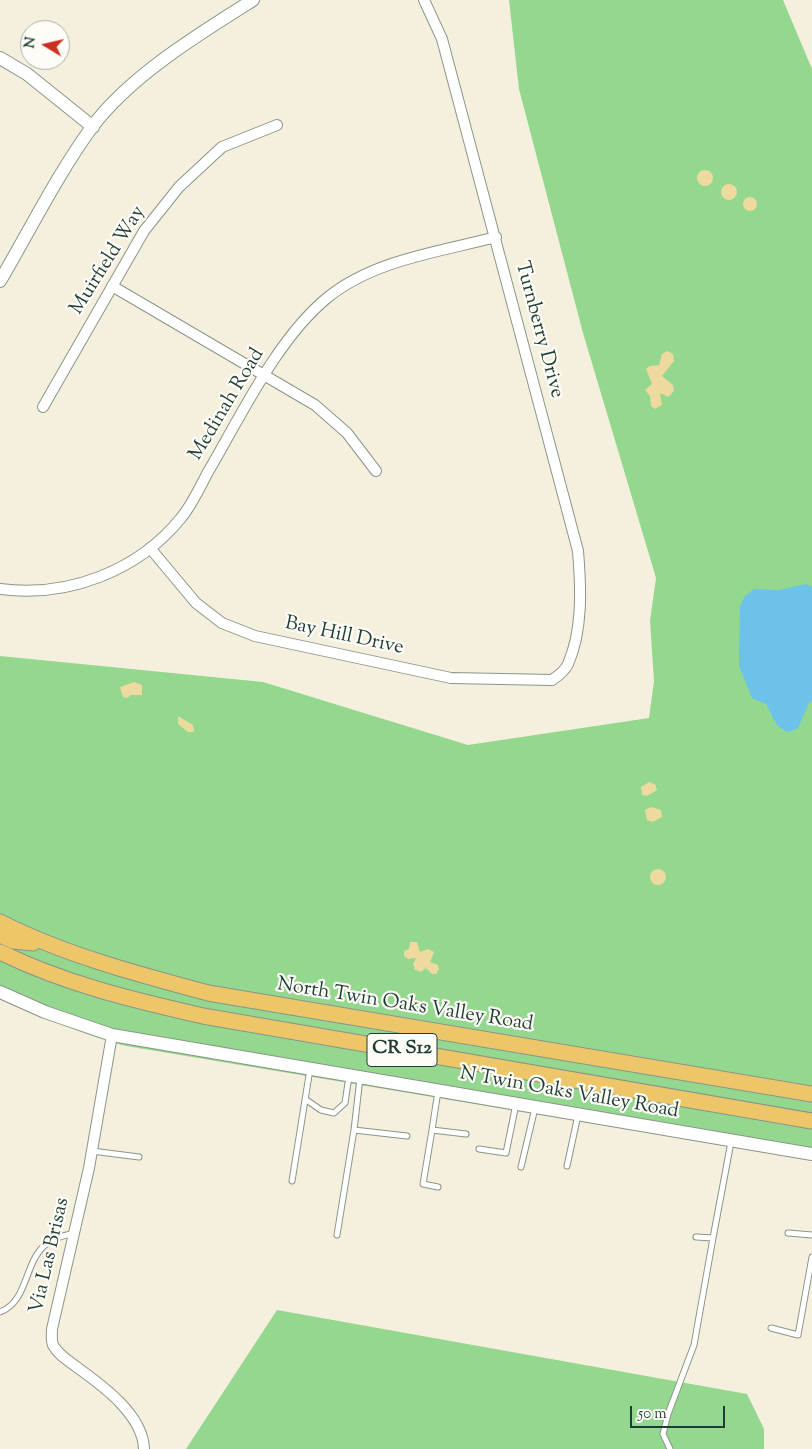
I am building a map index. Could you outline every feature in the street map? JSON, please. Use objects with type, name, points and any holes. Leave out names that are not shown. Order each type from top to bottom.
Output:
[{"type":"main road","name":"North Twin Oaks Valley Road","points":[[0,922],[55,946],[126,971],[208,993],[812,1094]]},
{"type":"main road","points":[[0,935],[13,941],[55,946]]},
{"type":"main road","name":"CR S12","points":[[0,952],[56,976],[107,994],[203,1016],[812,1121]]},
{"type":"street","points":[[0,281],[93,126],[133,85],[197,36],[253,0]]},
{"type":"street","name":"Turnberry Drive","points":[[424,0],[442,39],[578,551],[581,585],[576,632],[568,664],[562,672]]},
{"type":"street","points":[[0,58],[27,74],[93,126]]},
{"type":"street","name":"Muirfield Way","points":[[43,407],[144,231],[180,187],[222,147],[277,125]]},
{"type":"street","name":"Medinah Road","points":[[0,590],[22,592],[69,587],[107,576],[150,548],[182,517],[294,330],[327,298],[352,282],[394,264],[496,237]]},
{"type":"street","points":[[112,286],[315,405],[347,433],[376,471]]},
{"type":"street","name":"Bay Hill Drive","points":[[150,548],[196,603],[222,623],[255,636],[451,678],[552,680],[562,672]]},
{"type":"street","name":"N Twin Oaks Valley Road","points":[[0,992],[45,1012],[112,1035],[579,1114],[731,1142],[812,1154]]},
{"type":"street","name":"Via Las Brisas","points":[[112,1035],[92,1151],[52,1330],[52,1343],[60,1354],[100,1384],[129,1412],[144,1443],[144,1449]]},
{"type":"lane","points":[[292,1181],[310,1069]]},
{"type":"lane","points":[[305,1098],[321,1110],[334,1112],[345,1103],[355,1077]]},
{"type":"lane","points":[[337,1235],[354,1130],[355,1077]]},
{"type":"lane","points":[[438,1091],[423,1184],[438,1187]]},
{"type":"lane","points":[[479,1149],[506,1153],[516,1104]]},
{"type":"lane","points":[[521,1167],[535,1107]]},
{"type":"lane","points":[[567,1166],[579,1114]]},
{"type":"lane","points":[[354,1130],[407,1136]]},
{"type":"lane","points":[[432,1130],[466,1134]]},
{"type":"lane","points":[[670,1449],[663,1434],[668,1414],[694,1345],[731,1142]]},
{"type":"lane","points":[[92,1151],[139,1157]]},
{"type":"lane","points":[[0,1312],[17,1300],[34,1261],[43,1247],[55,1238],[74,1233]]},
{"type":"lane","points":[[788,1233],[812,1235]]},
{"type":"lane","points":[[696,1237],[713,1238]]},
{"type":"lane","points":[[771,1328],[798,1335],[812,1257]]},
{"type":"green space","points":[[509,0],[783,0],[812,69],[812,1160],[126,1046],[109,1042],[61,1024],[0,993],[0,656],[263,682],[468,745],[649,718],[654,681],[650,621],[656,578],[583,333],[519,89]]},
{"type":"green space","points":[[277,1310],[747,1394],[764,1429],[764,1449],[186,1449]]},
{"type":"sand","points":[[705,170],[713,178],[705,186],[697,178]]},
{"type":"sand","points":[[726,184],[732,184],[737,189],[735,198],[726,200],[721,195],[721,189]]},
{"type":"sand","points":[[750,197],[755,199],[757,204],[755,209],[750,211],[745,209],[743,204],[745,199]]},
{"type":"sand","points":[[667,351],[673,354],[674,361],[662,376],[673,385],[674,391],[668,397],[660,393],[662,405],[655,409],[651,406],[650,396],[645,390],[652,384],[646,369],[650,366],[659,365],[662,354]]},
{"type":"sand","points":[[134,682],[142,685],[142,695],[123,697],[120,687]]},
{"type":"sand","points":[[178,716],[193,725],[194,732],[188,732],[178,724]]},
{"type":"sand","points":[[649,782],[655,784],[657,790],[647,796],[642,795],[641,787]]},
{"type":"sand","points":[[651,807],[661,810],[662,817],[653,822],[647,820],[645,810]]},
{"type":"sand","points":[[658,869],[664,871],[666,877],[664,883],[658,885],[652,883],[650,877],[652,871]]},
{"type":"sand","points":[[410,942],[417,942],[420,952],[428,949],[434,952],[430,962],[438,965],[439,969],[436,974],[432,974],[426,968],[421,972],[415,970],[413,964],[416,958],[408,959],[404,956],[404,951],[409,949]]},
{"type":"water","points":[[806,584],[812,587],[812,701],[809,703],[798,728],[789,732],[774,721],[766,704],[752,698],[739,666],[740,606],[745,596],[754,589],[779,590]]}]
